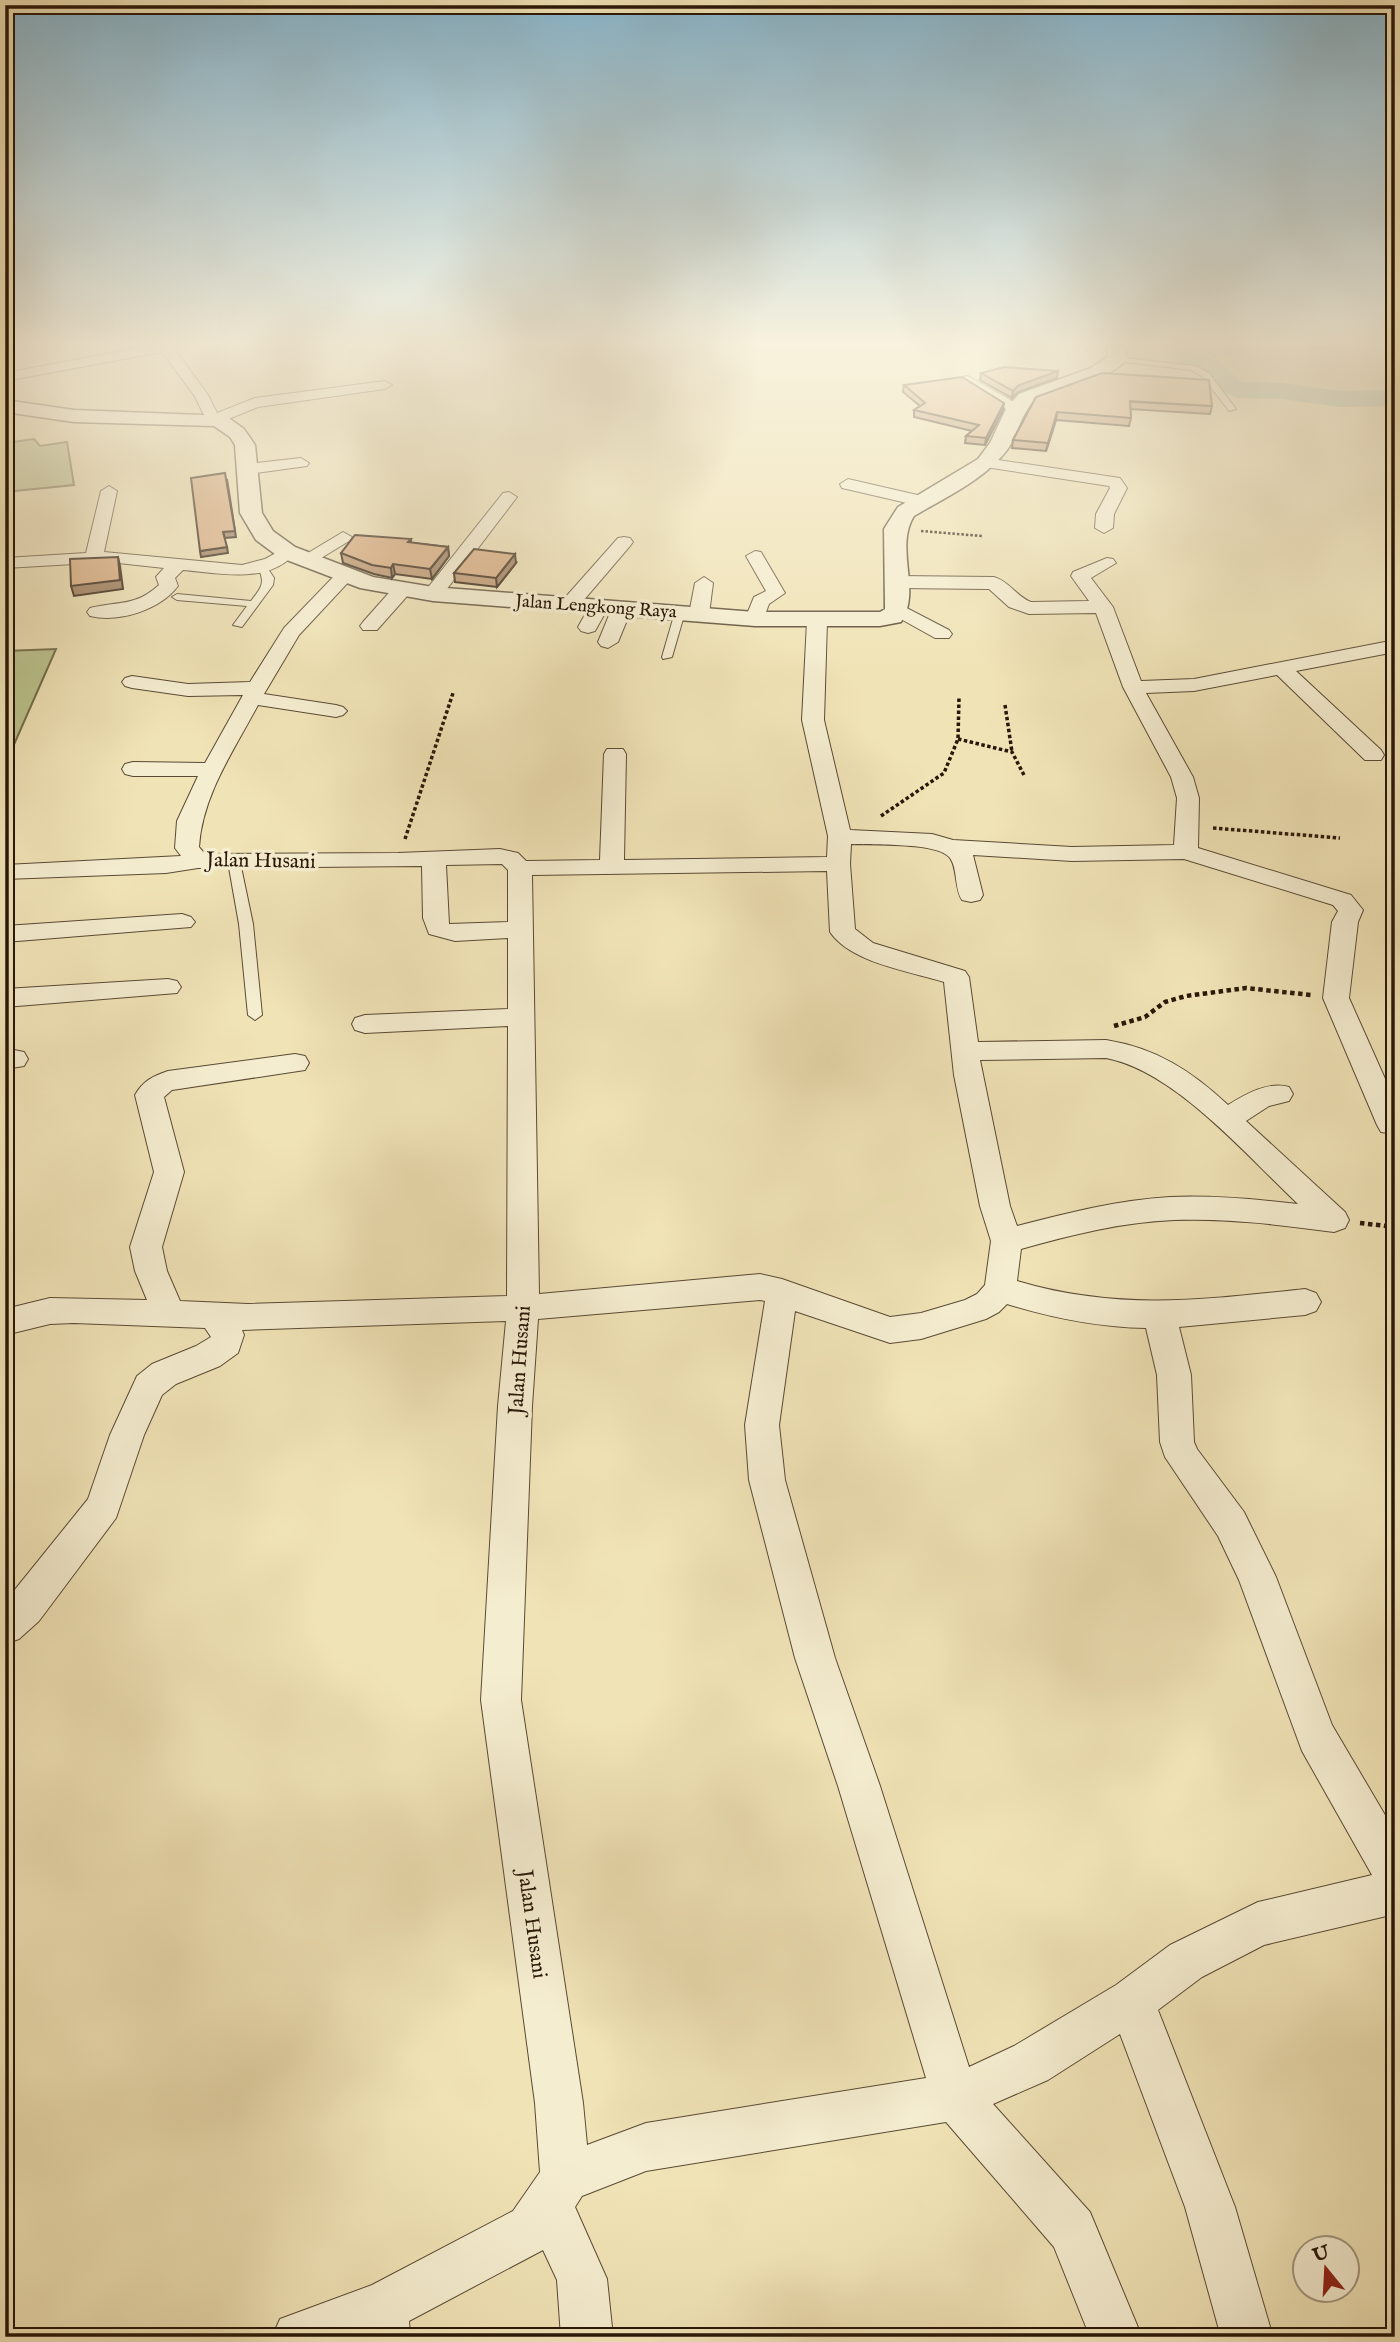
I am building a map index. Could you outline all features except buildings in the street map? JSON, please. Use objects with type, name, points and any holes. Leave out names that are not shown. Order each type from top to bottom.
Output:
[{"type":"street","name":"Jalan Lengkong Raya","points":[[246,456],[254,521],[264,535],[297,556],[350,581],[433,594],[570,604],[593,616],[622,608],[755,619],[817,621],[880,619],[892,617],[897,610]]},
{"type":"street","points":[[942,634],[897,610],[895,529],[906,512],[920,501],[985,463],[991,456]]},
{"type":"street","points":[[248,469],[301,463]]},
{"type":"street","points":[[985,463],[1114,482],[1119,488],[1105,514],[1104,528]]},
{"type":"street","points":[[848,484],[920,501]]},
{"type":"street","points":[[94,557],[109,491]]},
{"type":"street","points":[[433,594],[509,497]]},
{"type":"street","points":[[5,563],[94,557],[242,570],[297,556],[343,537]]},
{"type":"street","points":[[570,604],[624,542]]},
{"type":"street","points":[[755,556],[776,593],[761,601],[755,619]]},
{"type":"street","points":[[1107,563],[1080,576],[1103,607],[1133,687],[1182,776],[1188,798],[1187,839]]},
{"type":"street","points":[[97,612],[153,602],[169,586],[165,577],[180,564]]},
{"type":"street","name":"Jalan Husani","points":[[350,581],[316,604],[291,632],[212,770],[187,828],[187,848],[198,861],[506,857],[520,868],[523,1308],[515,1406],[500,1700],[559,2103],[556,2191],[582,2279],[587,2337]]},
{"type":"street","points":[[896,582],[994,583],[1016,603],[1029,608],[1103,607]]},
{"type":"street","points":[[690,613],[704,583]]},
{"type":"street","points":[[370,626],[402,590]]},
{"type":"street","points":[[608,642],[622,608]]},
{"type":"street","points":[[5,1322],[61,1310],[215,1317],[523,1308],[760,1287],[782,1292],[872,1326],[890,1330],[920,1326],[975,1310],[988,1303],[1000,1289],[1007,1241],[995,1206],[965,1051],[956,977],[864,948],[843,932],[838,864],[851,837],[813,720],[817,621]]},
{"type":"street","points":[[1133,687],[1194,685],[1395,646]]},
{"type":"street","points":[[1280,667],[1373,755]]},
{"type":"street","points":[[132,682],[188,690],[255,693],[336,711]]},
{"type":"street","points":[[612,868],[615,754]]},
{"type":"street","points":[[132,769],[212,770]]},
{"type":"street","points":[[851,837],[932,841],[951,847],[1072,855],[1187,839],[1348,904],[1350,910],[1345,922],[1336,998],[1391,1125]]},
{"type":"street","points":[[951,847],[962,856],[971,895]]},
{"type":"street","points":[[434,859],[435,918],[438,929],[456,933],[520,929]]},
{"type":"street","points":[[5,872],[166,866],[198,861]]},
{"type":"street","points":[[520,868],[838,864]]},
{"type":"street","points":[[5,934],[182,922]]},
{"type":"street","points":[[5,998],[168,988]]},
{"type":"street","points":[[366,1024],[522,1017]]},
{"type":"street","points":[[965,1051],[1106,1049],[1124,1051],[1162,1068],[1206,1099],[1226,1121],[1334,1220],[1195,1208],[1150,1210],[1082,1220],[1007,1241]]},
{"type":"street","points":[[169,1314],[151,1271],[146,1247],[169,1172],[149,1095],[160,1084],[168,1081],[295,1063]]},
{"type":"street","points":[[1226,1121],[1260,1099],[1279,1094]]},
{"type":"street","points":[[1000,1289],[1064,1307],[1106,1313],[1159,1314],[1305,1302]]},
{"type":"street","points":[[782,1292],[762,1425],[767,1480],[815,1658],[859,1786],[955,2097],[1072,2230],[1116,2337]]},
{"type":"street","points":[[1159,1314],[1174,1375],[1177,1442],[1183,1457],[1231,1524],[1257,1577],[1316,1737],[1395,1873]]},
{"type":"street","points":[[5,1626],[26,1608],[103,1507],[127,1435],[149,1386],[164,1374],[208,1356],[226,1345],[228,1335],[215,1317]]},
{"type":"street","points":[[298,2337],[384,2322],[531,2229],[556,2191],[646,2147],[955,2097],[1031,2063],[1132,2001],[1186,1961],[1258,1924],[1395,1892]]},
{"type":"street","points":[[1132,2001],[1154,2067],[1210,2207],[1247,2337]]},
{"type":"lane","points":[[238,625],[269,581],[261,566]]},
{"type":"lane","points":[[177,597],[253,604]]},
{"type":"lane","points":[[667,657],[690,613]]},
{"type":"lane","points":[[234,862],[246,924],[256,1015]]},
{"type":"path","points":[[895,529],[982,536]]},
{"type":"path","points":[[398,860],[453,693]]},
{"type":"path","points":[[851,837],[944,773],[958,739],[959,698]]},
{"type":"path","points":[[1005,705],[1012,752],[1025,777]]},
{"type":"path","points":[[958,739],[1012,752]]},
{"type":"path","points":[[1187,839],[1340,838]]},
{"type":"path","points":[[1106,1027],[1145,1017],[1165,1002],[1186,996],[1246,988],[1336,998]]},
{"type":"green space","points":[[5,456],[69,456],[74,485],[5,492]]},
{"type":"green space","points":[[56,649],[5,765],[5,651]]}]
